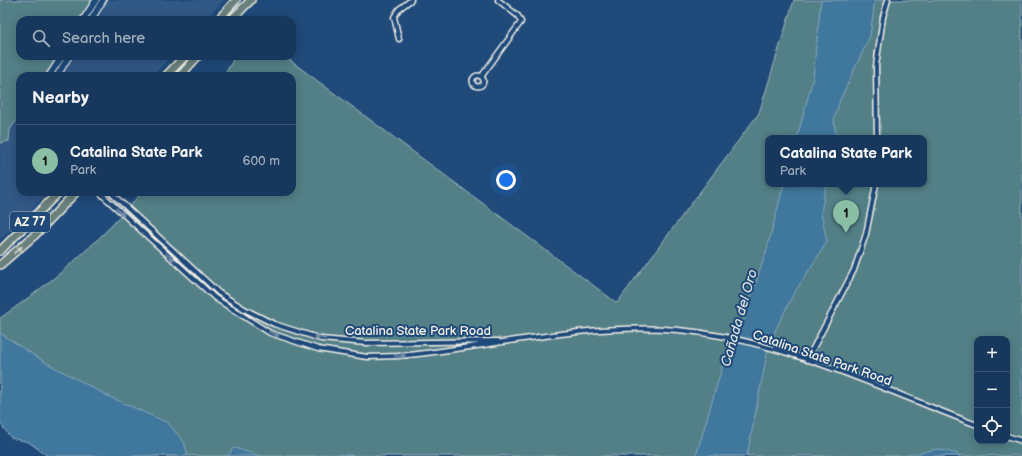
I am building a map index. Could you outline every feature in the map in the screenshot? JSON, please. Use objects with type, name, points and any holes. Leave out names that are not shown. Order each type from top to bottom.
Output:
[{"type":"highway","points":[[222,16],[236,0]]},
{"type":"highway","points":[[235,16],[251,0]]},
{"type":"highway","points":[[170,72],[181,60]]},
{"type":"highway","points":[[184,72],[194,60]]},
{"type":"highway","name":"AZ 77","points":[[0,251],[55,196]]},
{"type":"highway","name":"AZ 77","points":[[0,265],[35,235],[72,196]]},
{"type":"street","points":[[86,16],[96,0]]},
{"type":"street","points":[[93,16],[103,0]]},
{"type":"street","points":[[399,38],[394,17],[399,9],[411,0]]},
{"type":"street","points":[[482,77],[520,22],[518,16],[498,0]]},
{"type":"street","points":[[877,135],[876,66],[883,17],[888,0]]},
{"type":"street","points":[[52,72],[59,60]]},
{"type":"street","points":[[59,72],[67,60]]},
{"type":"street","points":[[807,360],[818,337],[843,294],[854,270],[866,234],[875,187]]},
{"type":"street","name":"Catalina State Park Road","points":[[103,196],[215,298],[270,333],[318,350],[367,357],[382,357],[426,354],[512,341],[618,329],[677,330],[747,342],[807,360],[974,424]]},
{"type":"street","name":"Catalina State Park Road","points":[[114,196],[219,293],[246,310],[274,324],[321,339],[366,343],[512,341]]},
{"type":"street","points":[[1010,437],[1022,441]]},
{"type":"shaded area","points":[[104,0],[224,0],[209,16],[94,16]]},
{"type":"shaded area","points":[[821,0],[875,0],[870,36],[840,100],[834,119],[836,135],[798,135],[813,78]]},
{"type":"shaded area","points":[[68,60],[167,60],[157,72],[58,72]]},
{"type":"shaded area","points":[[16,116],[16,196],[44,196],[20,222],[0,239],[0,133]]},
{"type":"shaded area","points":[[783,187],[825,187],[821,213],[827,242],[793,295],[775,331],[767,354],[747,456],[696,456],[729,344],[740,331],[767,249]]},
{"type":"shaded area","points":[[0,333],[43,361],[108,396],[168,423],[184,442],[188,456],[48,456],[29,442],[11,438],[0,423]]},
{"type":"shaded area","points":[[235,448],[260,456],[224,456],[229,455],[232,449]]},
{"type":"shaded area","points":[[937,449],[961,456],[903,456]]},
{"type":"shaded area","points":[[324,454],[365,456],[317,456]]},
{"type":"green space","points":[[0,0],[92,0],[83,16],[16,16],[16,60],[55,60],[47,72],[16,72],[16,121],[10,129],[9,141],[0,143]]},
{"type":"green space","points":[[794,0],[1022,0],[1022,456],[48,456],[0,421],[0,318],[39,290],[76,260],[110,227],[138,196],[296,196],[296,72],[226,72],[233,60],[289,60],[617,303],[759,113]]},
{"type":"place","name":"Catalina State Park","points":[[846,233]]},
{"type":"water label","name":"Cañada del Oro","points":[[739,318]]}]
